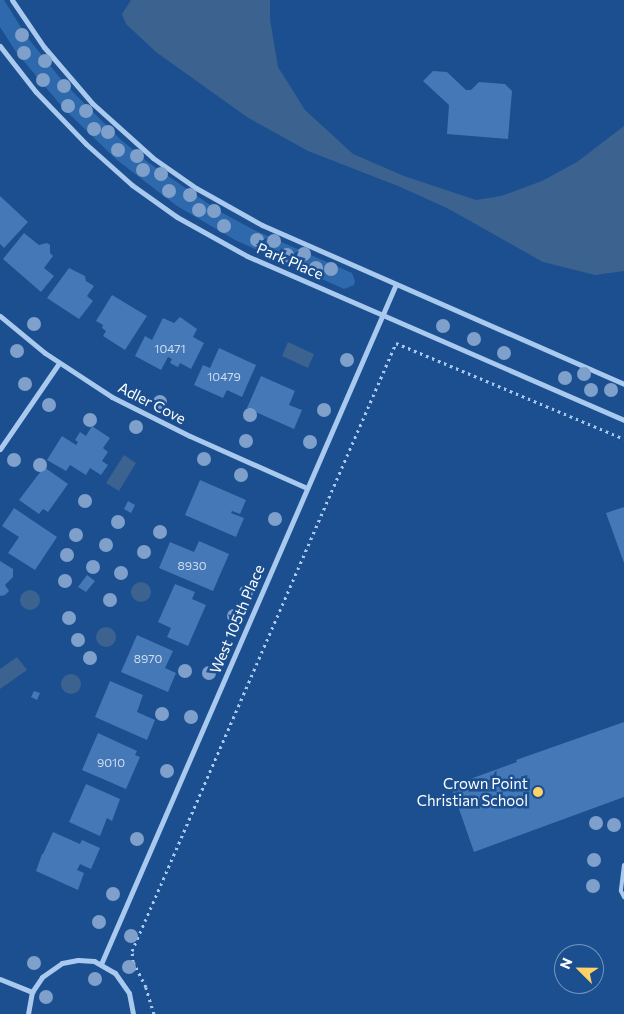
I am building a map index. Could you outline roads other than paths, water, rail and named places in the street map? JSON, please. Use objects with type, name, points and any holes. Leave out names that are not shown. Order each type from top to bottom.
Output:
[{"type":"street","name":"Park Place","points":[[12,0],[35,36],[75,85],[130,139],[196,188],[239,213],[624,384]]},
{"type":"street","name":"Park Place","points":[[0,46],[36,92],[68,127],[108,165],[156,202],[203,232],[247,256],[624,420]]},
{"type":"street","name":"West 105th Place","points":[[102,964],[396,284]]},
{"type":"street","name":"Adler Cove","points":[[0,316],[59,363],[106,394],[147,416],[307,488]]},
{"type":"street","points":[[0,449],[59,363]]},
{"type":"street","points":[[28,1014],[32,992],[42,977],[62,963],[86,960],[102,964],[116,973],[126,986],[132,1002],[133,1014]]},
{"type":"street","points":[[0,978],[32,992]]},
{"type":"lane","points":[[624,865],[621,890],[624,897]]},
{"type":"place","name":"Crown Point Christian School","points":[[538,792]]}]
